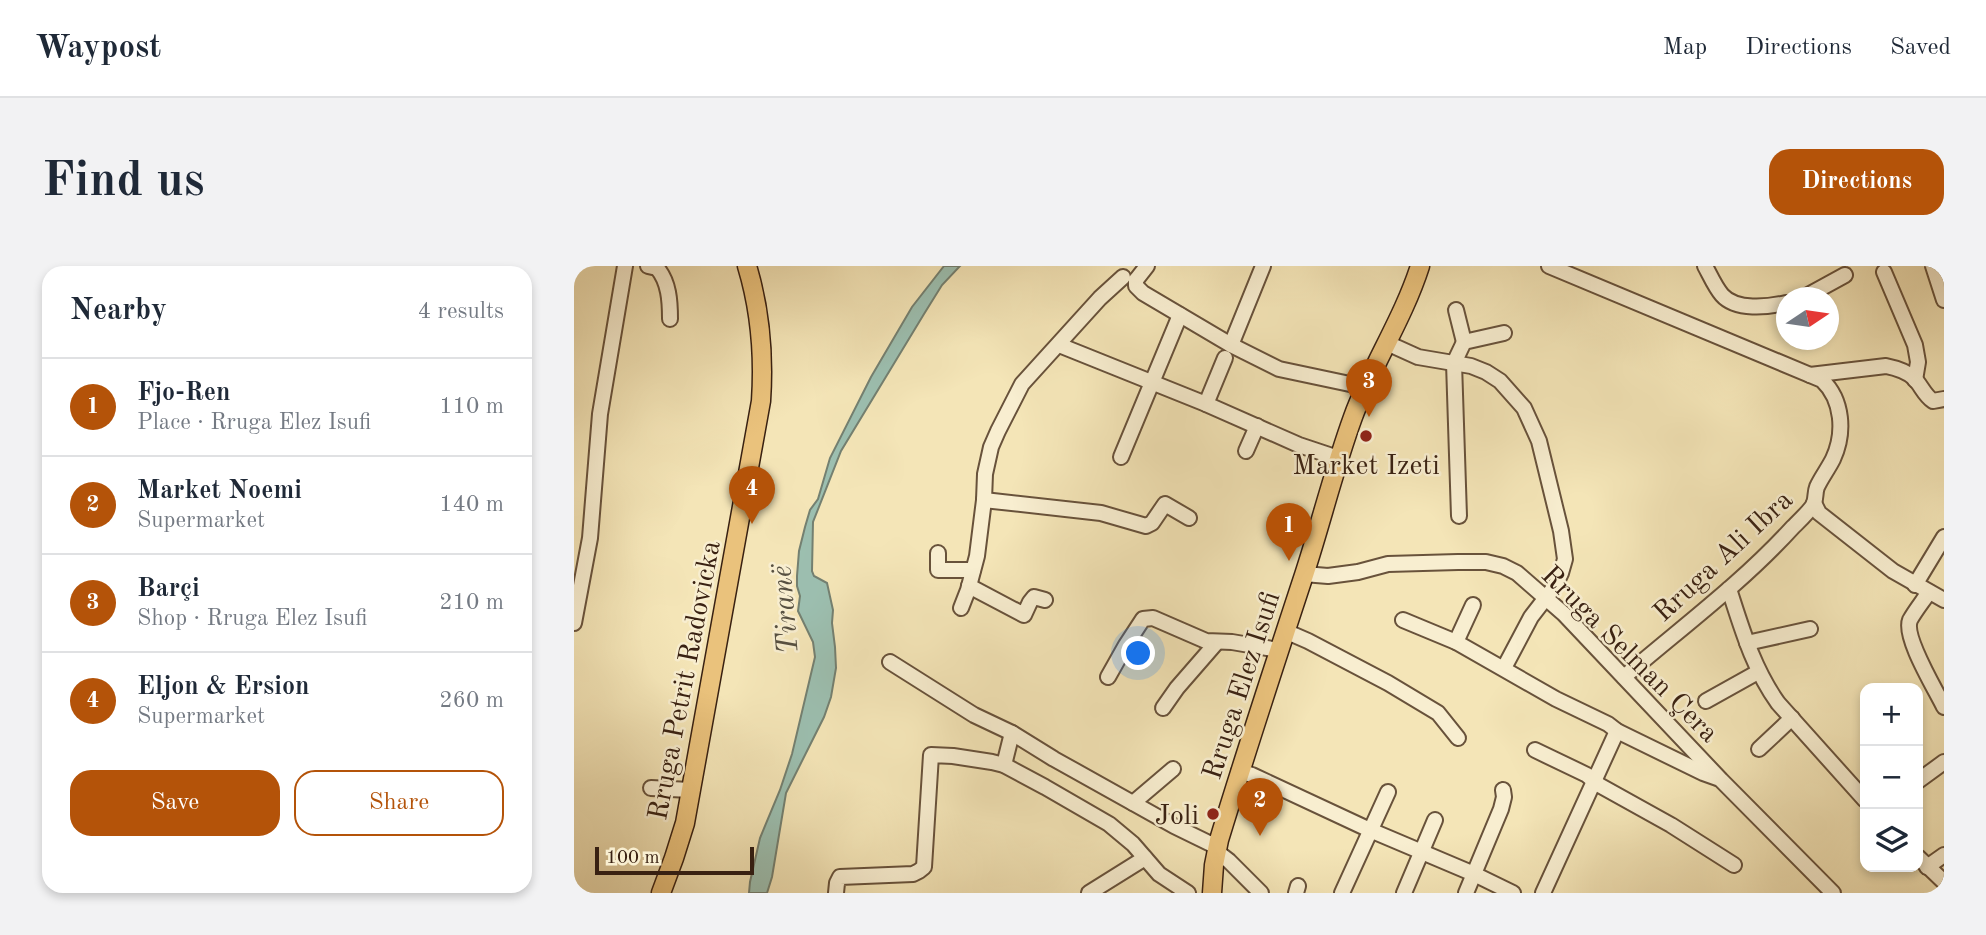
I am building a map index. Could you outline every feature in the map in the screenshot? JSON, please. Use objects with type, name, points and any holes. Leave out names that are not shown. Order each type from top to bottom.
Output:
[{"type":"main road","name":"Rruga Petrit Radovicka","points":[[661,893],[685,823],[761,401],[760,328],[747,266]]},
{"type":"main road","name":"Rruga Elez Isufi","points":[[1212,893],[1217,849],[1338,458],[1364,387],[1387,343],[1420,266]]},
{"type":"street","points":[[574,623],[590,538],[600,414],[625,266]]},
{"type":"street","points":[[648,266],[657,268],[666,283],[670,319]]},
{"type":"street","points":[[961,608],[973,570],[988,460],[998,431],[1022,384],[1100,298],[1124,277],[1147,266]]},
{"type":"street","points":[[1206,404],[1263,266]]},
{"type":"street","name":"Rruga Ali Ibra","points":[[1549,266],[1822,380],[1829,387],[1838,405],[1838,445],[1816,489],[1814,503],[1783,538],[1729,589],[1624,677]]},
{"type":"street","points":[[1705,266],[1720,294],[1727,300],[1748,306],[1776,304]]},
{"type":"street","points":[[1933,266],[1944,300]]},
{"type":"street","points":[[1884,272],[1915,345],[1918,362],[1915,380]]},
{"type":"street","points":[[1823,287],[1845,275]]},
{"type":"street","points":[[1124,277],[1228,351],[1279,369],[1364,387]]},
{"type":"street","points":[[1456,310],[1464,342],[1454,363],[1459,516]]},
{"type":"street","points":[[1121,457],[1180,315]]},
{"type":"street","points":[[1464,342],[1504,333]]},
{"type":"street","points":[[1387,343],[1418,357],[1471,366],[1486,372],[1500,381],[1524,408],[1535,432],[1565,559],[1561,573],[1547,598],[1531,617],[1504,668]]},
{"type":"street","points":[[1059,345],[1299,445],[1338,458]]},
{"type":"street","points":[[1810,375],[1886,366],[1898,369],[1915,380],[1933,401],[1944,399]]},
{"type":"street","points":[[1246,451],[1258,426]]},
{"type":"street","points":[[984,500],[1101,513],[1146,526],[1153,523],[1165,504],[1189,518]]},
{"type":"street","points":[[1814,503],[1819,513],[1892,571],[1944,600]]},
{"type":"street","points":[[1944,537],[1908,629],[1915,650],[1944,707]]},
{"type":"street","points":[[938,553],[938,570],[973,570]]},
{"type":"street","name":"Rruga Selman Çera","points":[[1304,574],[1343,575],[1402,563],[1486,562],[1517,573],[1547,598],[1833,893]]},
{"type":"street","points":[[970,586],[1024,615],[1034,597],[1045,600]]},
{"type":"street","points":[[1729,589],[1758,672],[1772,694],[1860,794]]},
{"type":"street","points":[[1456,642],[1473,605]]},
{"type":"street","points":[[1108,677],[1143,619],[1153,618],[1206,640],[1278,650]]},
{"type":"street","points":[[1403,620],[1456,642],[1617,731],[1721,780]]},
{"type":"street","points":[[1747,643],[1810,629]]},
{"type":"street","points":[[1284,631],[1388,683],[1438,713],[1458,738]]},
{"type":"street","points":[[1163,708],[1217,642]]},
{"type":"street","points":[[890,662],[974,715],[1012,733],[1217,849],[1261,893]]},
{"type":"street","points":[[1706,701],[1758,672]]},
{"type":"street","points":[[1759,749],[1792,718]]},
{"type":"street","points":[[1543,893],[1617,731]]},
{"type":"street","points":[[1004,765],[1012,733]]},
{"type":"street","points":[[1535,750],[1587,775],[1734,865]]},
{"type":"street","points":[[836,893],[840,877],[913,874],[924,866],[931,755],[1004,765],[1109,824],[1133,844],[1159,874],[1188,893]]},
{"type":"street","points":[[1923,777],[1944,762]]},
{"type":"street","points":[[1133,803],[1173,769]]},
{"type":"street","points":[[1240,771],[1513,893]]},
{"type":"street","points":[[650,788],[690,790]]},
{"type":"street","points":[[1466,893],[1502,809],[1503,790]]},
{"type":"street","points":[[1342,893],[1388,792]]},
{"type":"street","points":[[1404,893],[1435,820]]},
{"type":"street","points":[[1944,855],[1923,862],[1944,882]]},
{"type":"street","points":[[1089,893],[1145,858]]},
{"type":"shaded area","points":[[944,266],[960,266],[942,285],[841,451],[813,522],[812,571],[814,576],[827,583],[833,610],[836,668],[831,697],[824,717],[786,793],[767,893],[749,893],[760,838],[792,754],[815,657],[813,642],[798,611],[800,596],[797,586],[799,551],[810,510],[818,499],[830,458],[871,377],[912,307]]},
{"type":"place","name":"Barçi","points":[[1369,417]]},
{"type":"place","name":"Market Izeti","points":[[1366,436]]},
{"type":"place","name":"Eljon & Ersion","points":[[752,524]]},
{"type":"place","name":"Fjo-Ren","points":[[1289,561]]},
{"type":"place","name":"Joli","points":[[1213,814]]},
{"type":"place","name":"Market Noemi","points":[[1260,836]]},
{"type":"water label","name":"Tiranë","points":[[784,610]]}]
